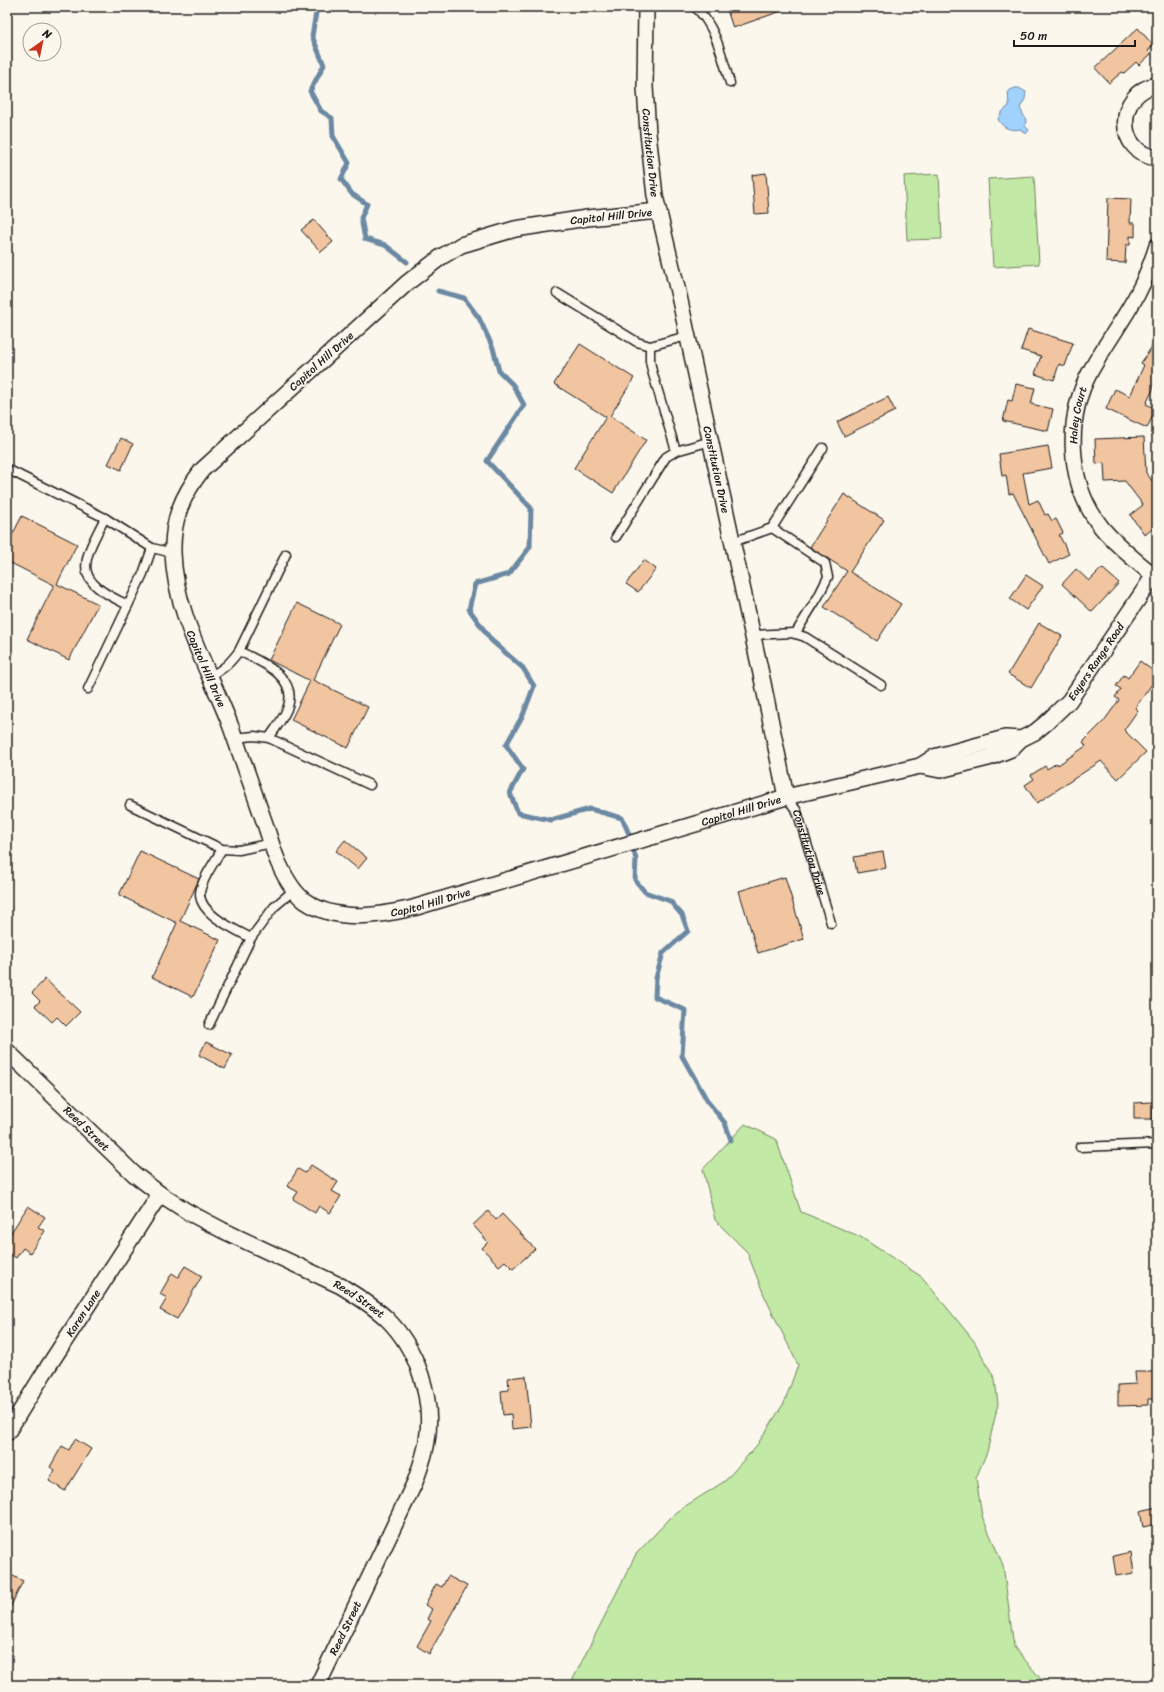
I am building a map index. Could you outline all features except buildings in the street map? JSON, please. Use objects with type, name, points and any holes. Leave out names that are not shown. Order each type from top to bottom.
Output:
[{"type":"street","name":"Constitution Drive","points":[[646,7],[645,87],[647,125],[655,196],[753,635],[786,798]]},
{"type":"street","points":[[1157,85],[1144,89],[1132,100],[1127,110],[1125,122],[1126,130],[1133,144],[1145,155],[1157,158]]},
{"type":"street","name":"Capitol Hill Drive","points":[[658,211],[586,218],[515,229],[462,245],[441,258],[407,283],[202,470],[190,485],[181,502],[175,522],[173,553],[178,588],[184,611],[234,738],[279,863],[294,890],[304,900],[314,906],[348,916],[370,916],[413,908],[786,798]]},
{"type":"street","name":"Haley Court","points":[[1155,573],[1121,549],[1101,527],[1088,508],[1080,488],[1073,444],[1074,426],[1082,390],[1090,373],[1141,288],[1157,246]]},
{"type":"street","name":"Eayers Range Road","points":[[786,798],[920,766],[940,770],[967,764],[988,758],[1011,748],[1021,739],[1035,732],[1069,701],[1155,573]]},
{"type":"street","name":"Reed Street","points":[[7,1051],[134,1174],[160,1194],[188,1212],[222,1230],[308,1270],[358,1296],[387,1319],[399,1334],[418,1366],[427,1403],[428,1422],[427,1440],[416,1482],[318,1685]]},
{"type":"street","name":"Karen Lane","points":[[7,1433],[160,1194]]},
{"type":"lane","points":[[696,7],[708,22],[717,42],[730,83]]},
{"type":"lane","points":[[557,293],[636,342],[650,346],[687,336]]},
{"type":"lane","points":[[650,346],[652,371],[676,451]]},
{"type":"lane","points":[[616,537],[666,457],[676,451],[710,441]]},
{"type":"lane","points":[[732,542],[772,528],[823,448]]},
{"type":"lane","points":[[7,469],[105,518],[152,548],[173,553]]},
{"type":"lane","points":[[105,518],[93,541],[86,562],[86,572],[90,580],[98,589],[128,605]]},
{"type":"lane","points":[[772,528],[825,563],[828,577],[818,597],[795,634]]},
{"type":"lane","points":[[88,689],[143,574],[152,548]]},
{"type":"lane","points":[[210,676],[230,663],[239,651],[286,554]]},
{"type":"lane","points":[[753,635],[795,634],[805,637],[881,685]]},
{"type":"lane","points":[[239,651],[274,671],[286,683],[290,695],[287,709],[269,738]]},
{"type":"lane","points":[[234,738],[254,736],[269,738],[370,786]]},
{"type":"lane","name":"Constitution Drive","points":[[786,798],[797,811],[831,923]]},
{"type":"lane","points":[[130,805],[222,849],[239,850],[272,843]]},
{"type":"lane","points":[[222,849],[205,878],[200,893],[204,904],[214,917],[251,938]]},
{"type":"lane","points":[[209,1025],[251,938],[274,907],[294,890]]},
{"type":"lane","points":[[1080,1147],[1157,1144]]},
{"type":"green space","points":[[939,174],[942,239],[907,240],[904,176]]},
{"type":"green space","points":[[1034,176],[1039,264],[993,267],[988,179]]},
{"type":"green space","points":[[745,1124],[776,1139],[801,1212],[859,1236],[922,1277],[974,1341],[995,1379],[998,1404],[987,1452],[976,1478],[982,1516],[1003,1565],[1014,1647],[1046,1685],[570,1685],[636,1554],[676,1512],[725,1481],[757,1445],[784,1403],[798,1365],[764,1295],[747,1252],[715,1220],[703,1169]]},
{"type":"water","points":[[1019,88],[1026,92],[1025,99],[1020,108],[1026,120],[1025,126],[1029,130],[1026,134],[1021,129],[1014,130],[1005,127],[998,119],[1002,112],[1009,106],[1008,91]]},
{"type":"waterway","points":[[317,7],[312,36],[324,65],[310,91],[321,111],[332,118],[333,136],[349,163],[341,179],[352,194],[367,204],[361,218],[365,239],[385,245],[407,262]]},
{"type":"waterway","points":[[438,291],[464,298],[479,318],[493,348],[499,371],[513,385],[524,405],[487,461],[531,508],[530,547],[509,574],[475,584],[469,609],[491,640],[523,668],[534,686],[523,715],[506,745],[523,769],[510,793],[518,813],[551,820],[590,809],[622,818],[629,834],[636,859],[635,880],[645,892],[670,901],[682,915],[688,931],[663,953],[656,978],[655,997],[685,1010],[682,1056],[708,1102],[725,1123],[731,1140]]}]
